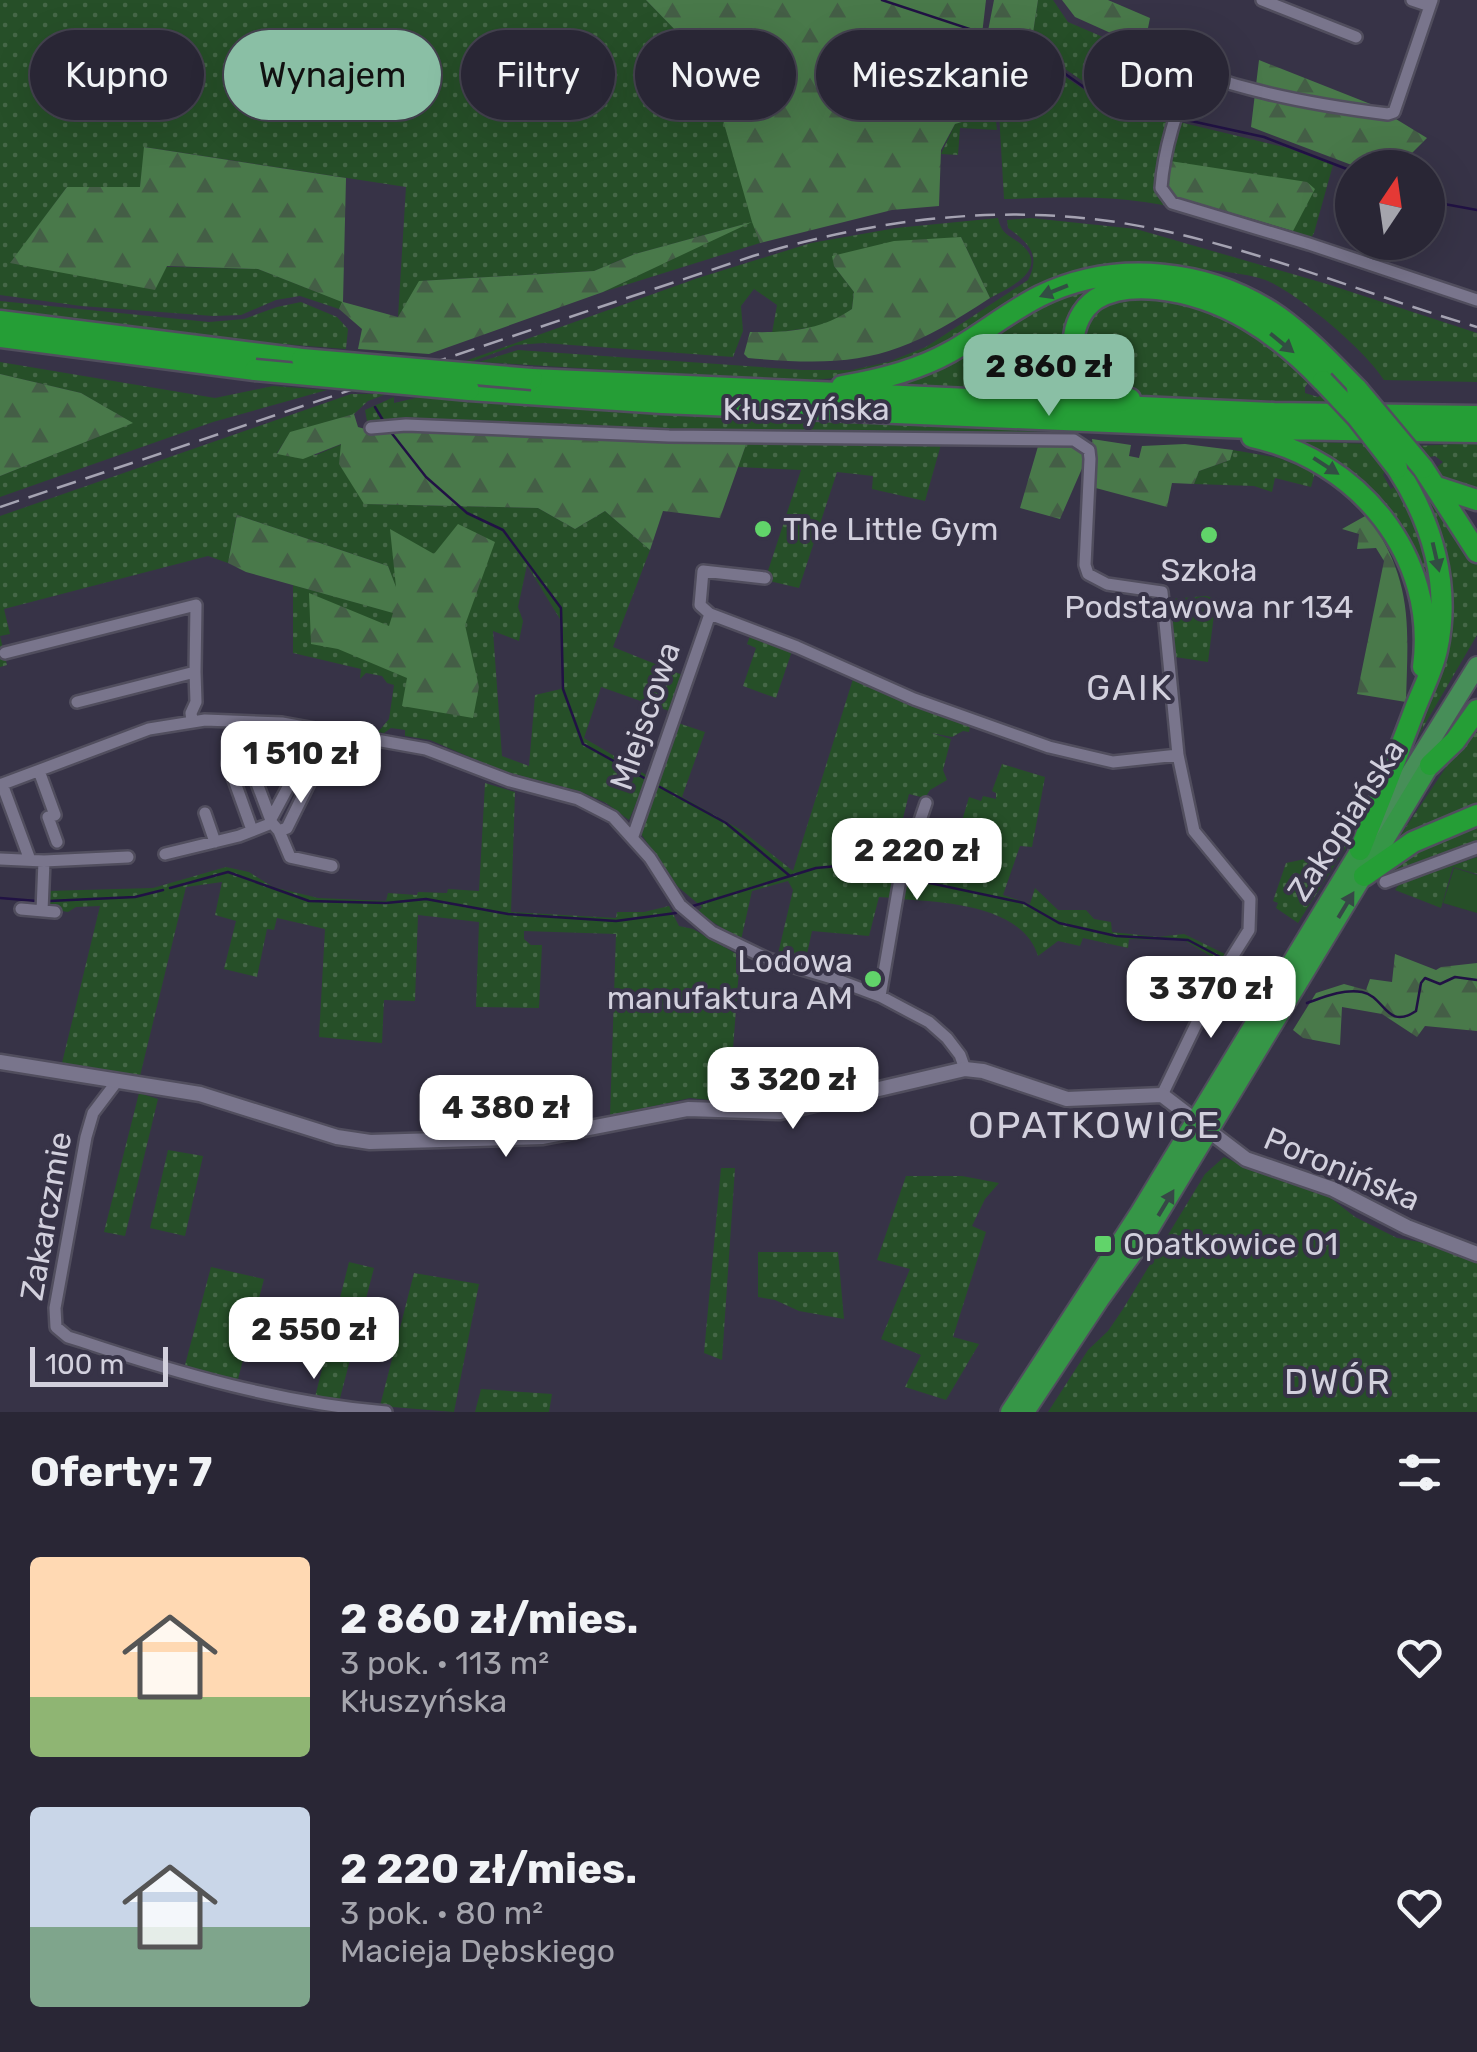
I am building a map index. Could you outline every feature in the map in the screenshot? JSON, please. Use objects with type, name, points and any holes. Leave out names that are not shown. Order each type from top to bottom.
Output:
[{"type":"highway","points":[[786,392],[854,384],[910,370],[960,346],[1040,296],[1092,278],[1131,273],[1188,278],[1245,297],[1306,338],[1357,389],[1423,468],[1477,552]]},
{"type":"highway","points":[[1360,850],[1426,686],[1437,650],[1440,575],[1425,517],[1396,468],[1358,418],[1296,354],[1258,325],[1208,300],[1166,290],[1136,288],[1107,294],[1090,304],[1078,322],[1075,359],[1084,377],[1098,389],[1313,457],[1350,482],[1376,507],[1403,546],[1416,581],[1424,653],[1418,700]]},
{"type":"highway","points":[[0,321],[302,359],[532,379],[1382,432],[1477,432]]},
{"type":"highway","points":[[0,336],[255,370],[662,403],[1196,418],[1477,416]]},
{"type":"highway","points":[[1437,487],[1477,500]]},
{"type":"highway","points":[[1430,765],[1455,741],[1477,710]]},
{"type":"highway","name":"Zakopiańska","points":[[1010,1412],[1364,876],[1430,765]]},
{"type":"highway","points":[[1364,876],[1412,842],[1477,816]]},
{"type":"highway","name":"Zakopiańska","points":[[1025,1412],[1139,1247],[1202,1124],[1360,850]]},
{"type":"main road","name":"Zakopiańska","points":[[1360,850],[1391,807],[1477,666]]},
{"type":"main road","name":"Zakopiańska","points":[[1430,765],[1477,685]]},
{"type":"street","points":[[1262,0],[1356,37]]},
{"type":"street","points":[[1229,83],[1286,100],[1394,112],[1431,3],[1412,0]]},
{"type":"street","points":[[1172,120],[1161,188],[1165,196],[1185,208],[1477,300]]},
{"type":"street","name":"Kłuszyńska","points":[[371,428],[406,425],[669,436],[1074,440],[1089,450],[1085,565],[1088,574],[1107,584],[1162,592],[1178,755],[1194,830],[1250,899],[1248,930],[1162,1095]]},
{"type":"street","points":[[766,578],[703,571],[700,605],[710,614],[914,699],[1049,747],[1113,762],[1178,755]]},
{"type":"street","points":[[5,653],[196,604],[196,702],[192,721]]},
{"type":"street","name":"Miejscowa","points":[[633,836],[710,614]]},
{"type":"street","points":[[77,702],[195,672]]},
{"type":"street","points":[[30,860],[1,785],[149,729],[192,721],[263,721],[426,748],[510,781],[578,800],[613,818],[633,836],[680,906],[712,932],[768,959],[880,996],[929,1022],[946,1036],[965,1069]]},
{"type":"street","points":[[166,854],[274,824],[287,828],[315,771],[322,730]]},
{"type":"street","points":[[250,762],[290,856],[332,866]]},
{"type":"street","points":[[228,763],[252,830]]},
{"type":"street","points":[[40,771],[54,815],[48,818],[56,842]]},
{"type":"street","points":[[274,824],[294,774]]},
{"type":"street","points":[[880,996],[900,879],[926,803]]},
{"type":"street","points":[[205,812],[215,842]]},
{"type":"street","points":[[1385,882],[1477,848]]},
{"type":"street","points":[[0,859],[44,861],[128,856]]},
{"type":"street","points":[[21,909],[49,911],[44,861]]},
{"type":"street","points":[[0,1062],[234,1102],[336,1137],[393,1142],[543,1137],[688,1109],[780,1112],[965,1069],[1067,1099],[1162,1095]]},
{"type":"street","name":"Zakarczmie","points":[[118,1080],[93,1112],[86,1137],[55,1308],[56,1327],[68,1337],[230,1386],[325,1406],[386,1412]]},
{"type":"street","name":"Poronińska","points":[[1162,1095],[1246,1158],[1333,1189],[1407,1227],[1477,1254]]},
{"type":"green space","points":[[0,0],[646,0],[675,30],[635,30],[635,120],[723,120],[760,243],[603,292],[745,224],[635,254],[594,271],[420,281],[398,317],[406,187],[145,147],[140,187],[67,187],[11,263],[258,269],[343,302],[339,309],[300,296],[276,300],[241,315],[213,316],[0,295]]},
{"type":"green space","points":[[646,0],[986,0],[983,30],[816,30],[816,120],[968,120],[955,124],[941,150],[939,206],[892,210],[760,243],[723,120],[796,120],[796,30],[675,30]]},
{"type":"green space","points":[[994,0],[1038,0],[1033,30],[988,30]]},
{"type":"green space","points":[[1038,0],[1053,0],[1068,22],[1087,30],[1084,82],[1064,68],[1064,30],[1033,30]]},
{"type":"green space","points":[[1062,0],[1108,0],[1150,18],[1148,30],[1104,30],[1075,17]]},
{"type":"green space","points":[[1259,60],[1373,105],[1427,138],[1415,150],[1335,150],[1335,159],[1251,127]]},
{"type":"green space","points":[[1064,76],[1084,90],[1084,120],[1172,120],[1288,148],[1333,165],[1308,243],[1151,203],[1097,198],[1004,199],[999,120],[1064,120]]},
{"type":"green space","points":[[996,120],[997,130],[960,128],[958,155],[941,154],[955,124]]},
{"type":"green space","points":[[144,147],[346,178],[343,302],[398,317],[419,281],[594,271],[635,254],[752,222],[603,292],[429,354],[358,349],[362,329],[339,309],[342,302],[258,269],[167,266],[155,290],[10,263],[67,187],[140,187]]},
{"type":"green space","points":[[1170,161],[1307,182],[1315,189],[1293,231],[1167,194],[1165,182]]},
{"type":"green space","points":[[998,218],[1005,232],[1030,256],[1031,264],[1022,278],[990,298],[961,237],[834,266],[854,292],[852,309],[829,325],[772,333],[777,305],[754,289],[741,306],[743,331],[733,357],[544,343],[516,345],[368,401],[354,414],[290,433],[277,453],[316,455],[342,444],[365,504],[538,508],[575,529],[605,511],[650,550],[613,647],[685,676],[672,712],[601,687],[584,738],[648,776],[629,820],[606,803],[579,791],[502,771],[430,740],[405,736],[405,730],[391,728],[378,732],[389,719],[394,685],[382,676],[366,673],[360,679],[361,669],[293,653],[293,585],[406,616],[388,566],[237,515],[228,563],[208,556],[4,609],[10,634],[0,636],[0,516],[351,394],[373,394],[698,278],[811,243],[896,228]],"holes":[[[527,565],[560,619],[563,682],[561,689],[535,695],[529,766],[502,756],[493,631],[519,641],[523,621],[518,607]]]},
{"type":"green space","points":[[1031,218],[1136,229],[1327,284],[1477,333],[1477,382],[1384,380],[1331,325],[1268,281],[1208,270],[1154,267],[1093,273],[945,351],[907,365],[859,375],[795,381],[479,362],[518,350],[802,370],[852,370],[888,362],[926,347],[1028,280],[1033,263],[1031,250],[1008,228],[1007,220]]},
{"type":"green space","points":[[961,237],[990,298],[929,335],[876,355],[849,359],[786,361],[748,358],[744,354],[750,332],[804,329],[829,322],[852,309],[854,292],[834,266],[832,256],[894,241]]},
{"type":"green space","points":[[1147,278],[1296,348],[1155,284],[1074,315],[1093,395],[887,387],[1066,292]]},
{"type":"green space","points":[[1119,295],[1178,299],[1245,324],[1312,378],[1305,393],[1318,397],[1324,393],[1336,405],[1128,395],[1099,385],[1079,351],[1090,313]]},
{"type":"green space","points":[[0,301],[209,322],[244,319],[301,302],[337,317],[348,329],[346,349],[206,338],[4,312],[0,311]]},
{"type":"green space","points":[[0,362],[215,398],[273,386],[327,390],[213,422],[0,497],[0,476],[132,423],[81,393],[0,374]]},
{"type":"green space","points":[[0,374],[81,393],[133,423],[0,476]]},
{"type":"green space","points":[[394,397],[394,403],[420,397],[1043,432],[1042,437],[380,425],[367,421],[365,410]]},
{"type":"green space","points":[[354,414],[358,427],[372,431],[400,428],[748,439],[720,518],[663,511],[650,550],[605,511],[575,529],[538,508],[364,504],[339,464],[341,444],[303,459],[277,454],[290,432]]},
{"type":"green space","points":[[748,439],[942,441],[925,501],[872,489],[873,476],[837,472],[799,588],[765,580],[801,470],[738,467]]},
{"type":"green space","points":[[1092,439],[1131,445],[1129,456],[1139,458],[1142,446],[1185,444],[1233,450],[1230,460],[1199,471],[1194,484],[1172,483],[1167,507],[1092,487]]},
{"type":"green space","points":[[1293,441],[1369,444],[1387,468],[1383,475],[1391,489],[1400,483],[1425,535],[1431,590],[1425,591],[1406,540]]},
{"type":"green space","points":[[1039,443],[1082,446],[1087,457],[1060,519],[1020,508]]},
{"type":"green space","points":[[1477,443],[1477,494],[1442,481],[1434,470],[1443,462],[1435,456],[1425,458],[1416,446]]},
{"type":"green space","points":[[1233,450],[1279,458],[1315,473],[1311,487],[1275,478],[1272,492],[1254,486],[1194,484],[1199,471],[1230,460]]},
{"type":"green space","points":[[1407,468],[1421,486],[1427,483],[1477,562],[1477,635],[1414,743],[1445,624]]},
{"type":"green space","points":[[237,515],[388,566],[396,587],[390,529],[434,554],[458,524],[495,542],[465,625],[479,687],[473,718],[402,706],[407,678],[338,649],[311,644],[309,593],[389,626],[393,613],[246,572],[228,563]]},
{"type":"green space","points":[[1367,515],[1401,583],[1407,627],[1406,702],[1357,694],[1384,561],[1376,548],[1357,549],[1359,534],[1342,529]]},
{"type":"green space","points":[[1171,599],[1216,599],[1208,662],[1175,657]]},
{"type":"green space","points":[[0,636],[7,665],[0,667]]},
{"type":"green space","points":[[750,636],[792,651],[776,698],[743,686],[756,648],[747,644]]},
{"type":"green space","points":[[853,679],[970,726],[969,732],[952,737],[931,733],[951,739],[943,770],[947,780],[930,790],[925,798],[909,794],[902,822],[916,825],[893,898],[879,897],[869,936],[812,931],[805,963],[778,954],[793,890],[788,881],[752,891],[741,940],[697,912],[702,907],[677,886],[639,831],[675,722],[705,732],[682,797],[741,830],[793,871]]},
{"type":"green space","points":[[1477,721],[1477,809],[1398,842],[1398,839]]},
{"type":"green space","points":[[1002,764],[1045,777],[1032,847],[1020,846],[1003,895],[1030,904],[1035,888],[1058,910],[1086,910],[1094,919],[1111,922],[1112,932],[1158,937],[1184,934],[1227,955],[1222,963],[1184,940],[1129,939],[1128,948],[1083,938],[1080,946],[1058,941],[1038,956],[1030,939],[999,916],[959,905],[900,899],[906,874],[944,882],[969,797],[981,801],[983,796],[996,799],[992,791]]},
{"type":"green space","points":[[485,783],[515,792],[511,912],[616,918],[617,912],[644,912],[669,906],[679,926],[693,929],[740,956],[729,1102],[690,1098],[610,1116],[616,934],[524,931],[524,939],[531,945],[542,945],[539,1008],[476,1007],[479,922],[418,915],[415,1001],[384,1000],[382,1043],[319,1037],[325,929],[277,918],[274,930],[267,929],[257,977],[224,969],[236,921],[215,915],[222,882],[186,887],[140,1076],[62,1063],[100,906],[76,907],[68,912],[45,908],[46,891],[153,888],[226,867],[249,872],[273,887],[318,898],[386,901],[388,893],[479,891]]},
{"type":"green space","points":[[1477,824],[1477,844],[1387,876],[1400,858]]},
{"type":"green space","points":[[1352,838],[1298,923],[1276,908],[1278,903],[1273,901],[1286,863],[1334,853]]},
{"type":"green space","points":[[1477,857],[1477,874],[1453,867],[1441,908],[1395,890],[1400,883]]},
{"type":"green space","points":[[1454,868],[1477,875],[1477,913],[1443,903]]},
{"type":"green space","points":[[1395,954],[1436,970],[1477,963],[1477,1031],[1425,1026],[1417,1037],[1382,1014],[1342,1007],[1340,1045],[1303,1038],[1293,1030],[1316,993],[1344,984],[1366,990],[1370,979],[1392,982]]},
{"type":"green space","points":[[139,1093],[158,1099],[125,1236],[104,1232]]},
{"type":"green space","points":[[168,1150],[203,1156],[185,1236],[150,1228]]},
{"type":"green space","points":[[1224,1157],[1257,1172],[1323,1192],[1355,1217],[1397,1238],[1431,1244],[1477,1261],[1477,1412],[1048,1412],[1088,1350],[1123,1309],[1205,1174]]},
{"type":"green space","points":[[721,1168],[735,1168],[722,1360],[704,1353]]},
{"type":"green space","points":[[906,1176],[962,1176],[999,1183],[985,1199],[972,1226],[986,1232],[953,1337],[979,1344],[946,1400],[905,1387],[921,1355],[881,1339],[910,1269],[877,1260]]},
{"type":"green space","points":[[758,1252],[838,1252],[844,1319],[799,1311],[758,1297]]},
{"type":"green space","points":[[349,1262],[374,1268],[339,1402],[315,1397]]},
{"type":"green space","points":[[211,1267],[264,1279],[237,1383],[185,1365]]},
{"type":"green space","points":[[414,1273],[479,1284],[454,1412],[380,1406]]},
{"type":"green space","points":[[481,1389],[552,1394],[549,1412],[475,1412]]},
{"type":"waterway","points":[[882,0],[1030,49],[1084,87]]},
{"type":"waterway","points":[[1187,120],[1264,137],[1335,164]]},
{"type":"waterway","points":[[1445,204],[1477,210]]},
{"type":"waterway","points":[[375,407],[384,422]]},
{"type":"waterway","points":[[390,431],[426,477],[467,513],[503,530],[561,608],[563,689],[583,744],[646,779]]},
{"type":"waterway","points":[[660,787],[726,823],[790,876]]},
{"type":"waterway","points":[[693,906],[816,868],[849,865],[895,875]]},
{"type":"waterway","points":[[170,888],[228,872],[309,901],[386,903],[426,899],[508,914],[616,921],[676,913]]},
{"type":"waterway","points":[[906,878],[1024,903],[1059,923],[1116,936],[1188,940],[1224,959]]},
{"type":"waterway","points":[[49,901],[135,897],[163,890]]},
{"type":"waterway","points":[[0,898],[37,901]]},
{"type":"waterway","points":[[1235,965],[1263,975]]},
{"type":"waterway","points":[[1307,1003],[1355,991],[1370,995],[1392,1015],[1406,1016],[1416,1011],[1425,978],[1440,984],[1455,977],[1477,980]]},
{"type":"railway","points":[[0,507],[753,256],[801,242],[900,223],[1000,215],[1100,220],[1150,228],[1274,261],[1477,327]]},
{"type":"place","name":"The Little Gym","points":[[763,529]]},
{"type":"place","name":"Szkoła Podstawowa nr 134","points":[[1209,535]]},
{"type":"place","name":"Lodowa manufaktura AM","points":[[873,979]]},
{"type":"place","name":"Opatkowice 01","points":[[1103,1244]]},
{"type":"district","name":"GAIK","points":[[1130,688]]},
{"type":"district","name":"OPATKOWICE","points":[[1095,1125]]},
{"type":"district","name":"DWÓR","points":[[1338,1382]]}]
